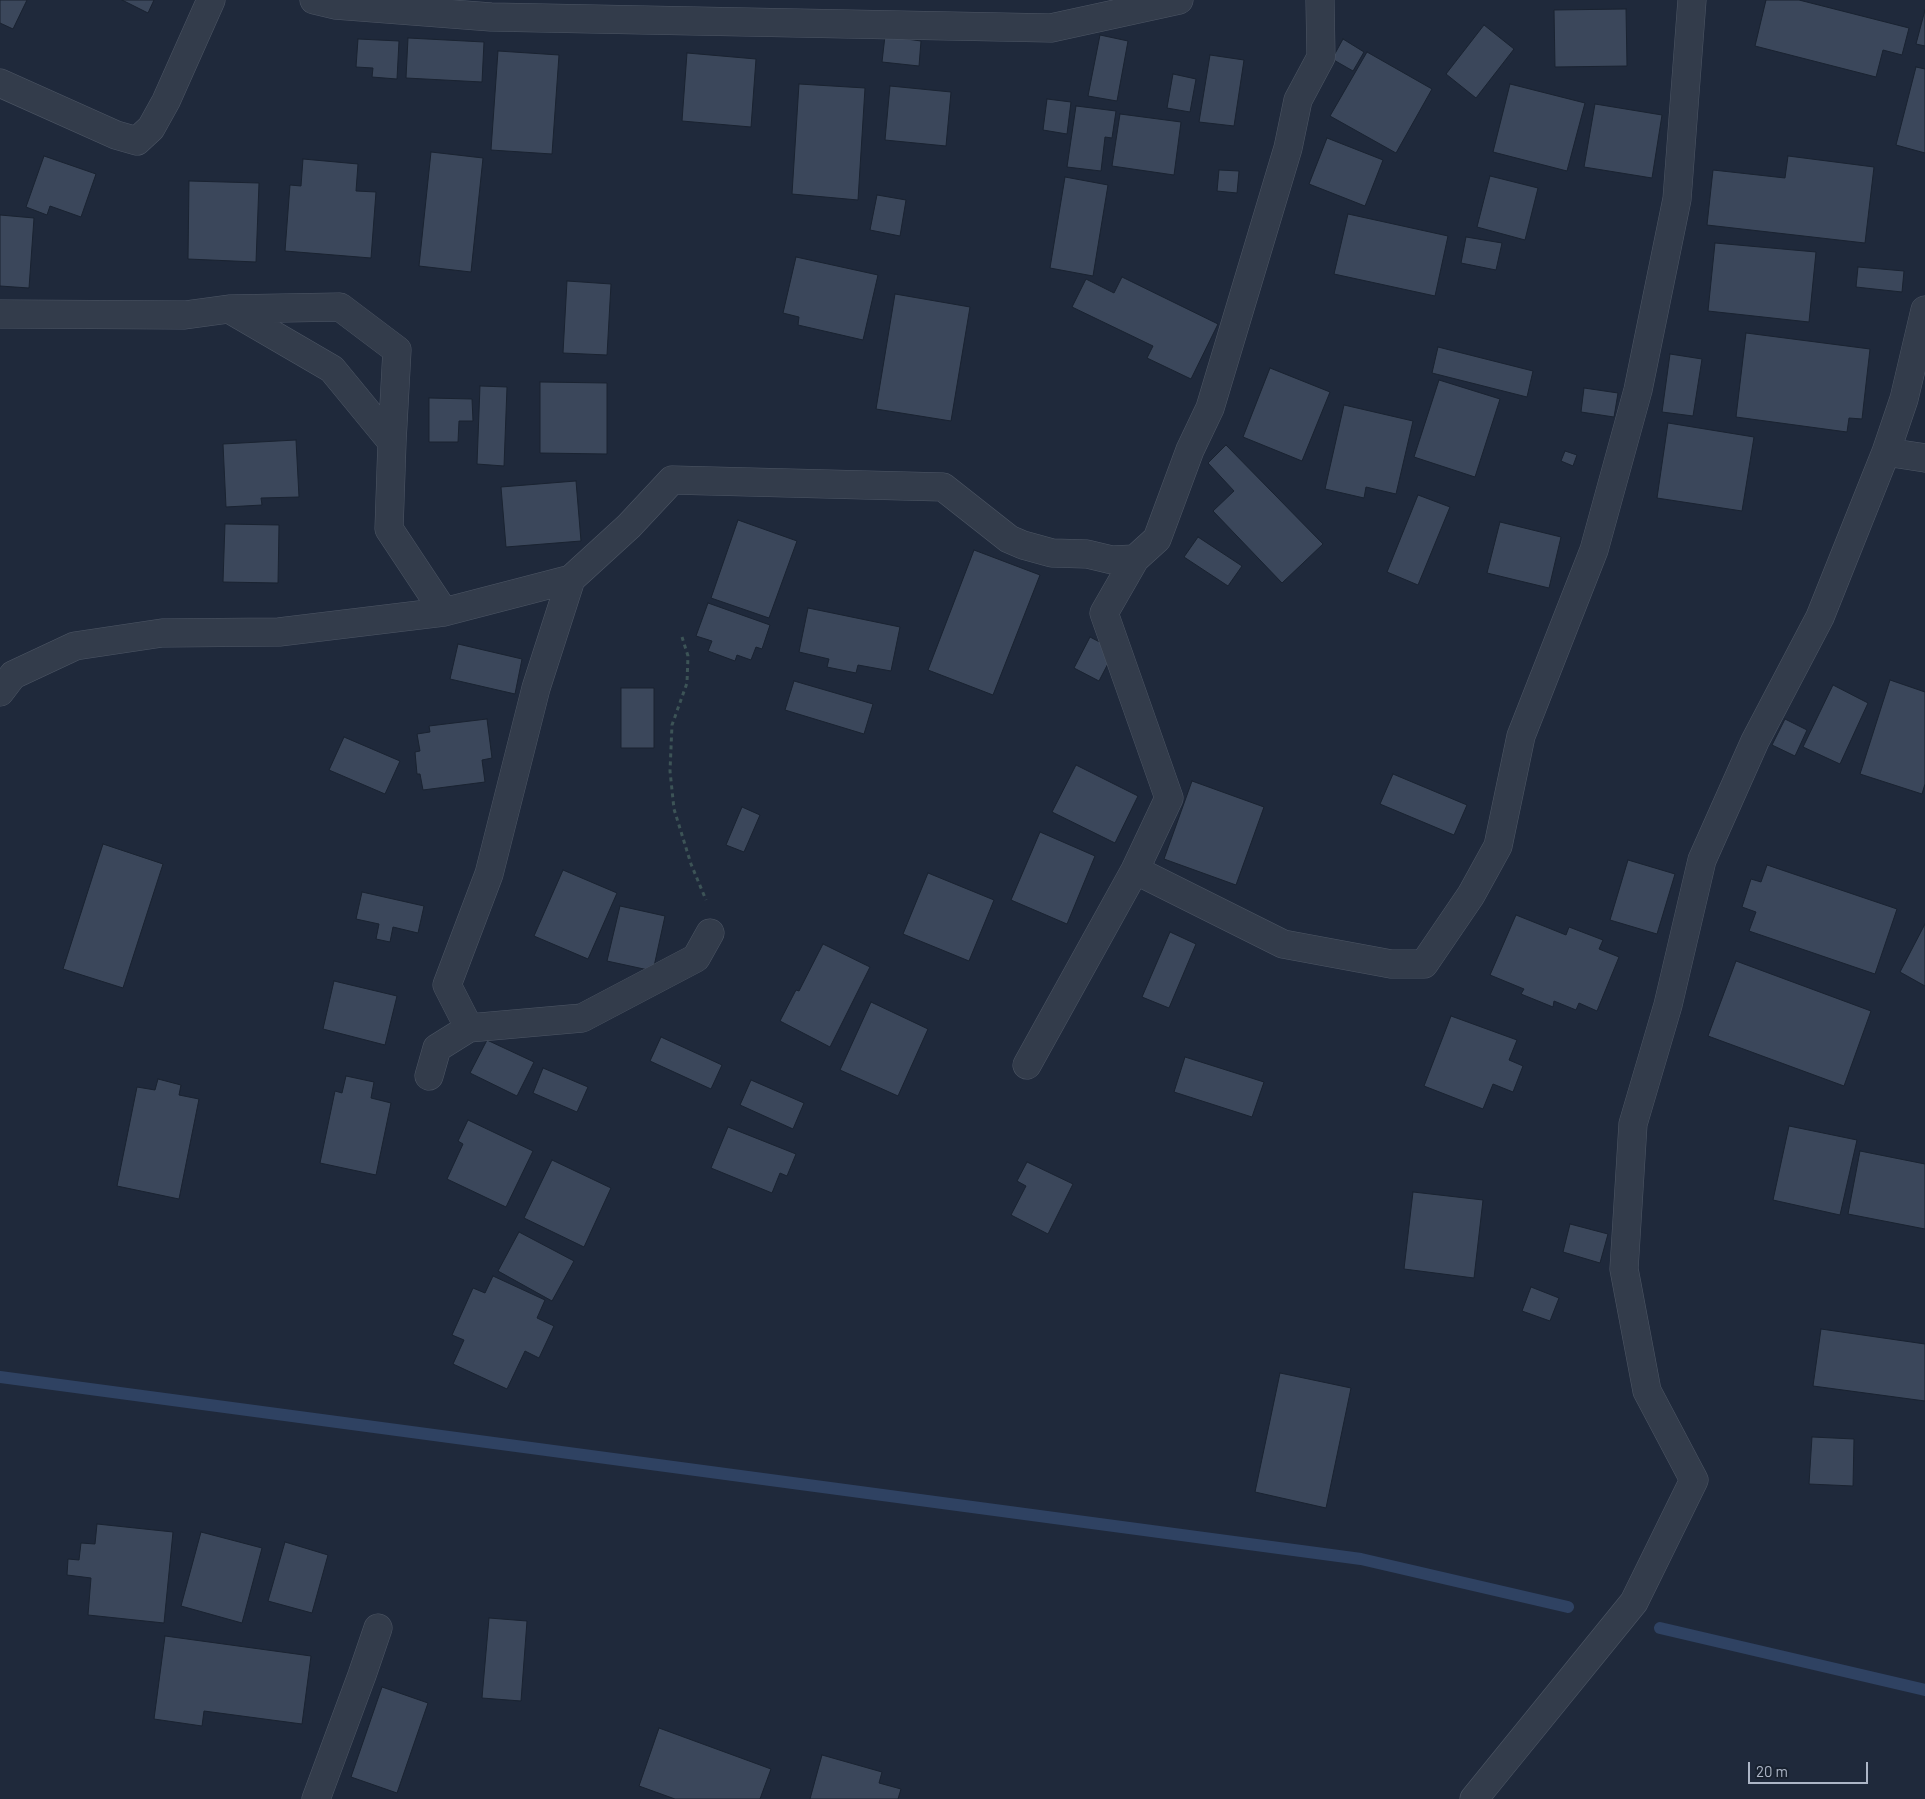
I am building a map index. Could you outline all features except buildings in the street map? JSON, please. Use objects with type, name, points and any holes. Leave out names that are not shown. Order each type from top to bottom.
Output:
[{"type":"street","points":[[0,83],[116,136],[137,141],[151,128],[166,101],[210,0]]},
{"type":"street","points":[[314,0],[335,5],[491,17],[1051,28],[1179,0]]},
{"type":"street","points":[[1027,1065],[1135,870],[1169,798],[1104,613],[1135,558],[1157,539],[1190,450],[1210,408],[1288,148],[1298,100],[1321,57],[1320,0]]},
{"type":"street","points":[[1135,870],[1283,944],[1391,964],[1424,964],[1471,895],[1498,846],[1521,736],[1594,550],[1638,390],[1677,199],[1692,0]]},
{"type":"street","points":[[0,314],[185,315],[229,308],[340,307],[396,350],[389,529],[444,612]]},
{"type":"street","points":[[229,308],[332,369],[392,442]]},
{"type":"street","points":[[1474,1799],[1634,1602],[1694,1480],[1647,1391],[1624,1269],[1633,1124],[1668,1005],[1702,860],[1755,741],[1820,617],[1886,452],[1904,399],[1925,310]]},
{"type":"street","points":[[1886,452],[1925,458]]},
{"type":"street","points":[[0,692],[12,675],[75,646],[162,633],[279,632],[444,612],[571,579],[628,526],[672,480],[943,487],[1009,539],[1023,545],[1052,553],[1087,554],[1112,560],[1135,558]]},
{"type":"street","points":[[469,1028],[447,985],[489,874],[536,688],[571,579]]},
{"type":"street","points":[[430,1076],[437,1048],[469,1028],[582,1018],[696,958],[710,933]]},
{"type":"street","points":[[316,1799],[378,1628]]},
{"type":"path","points":[[682,637],[688,656],[687,683],[672,725],[670,772],[674,809],[708,906],[710,933]]},
{"type":"waterway","points":[[0,1377],[1361,1559],[1568,1607]]},
{"type":"waterway","points":[[1660,1628],[1925,1690]]}]
